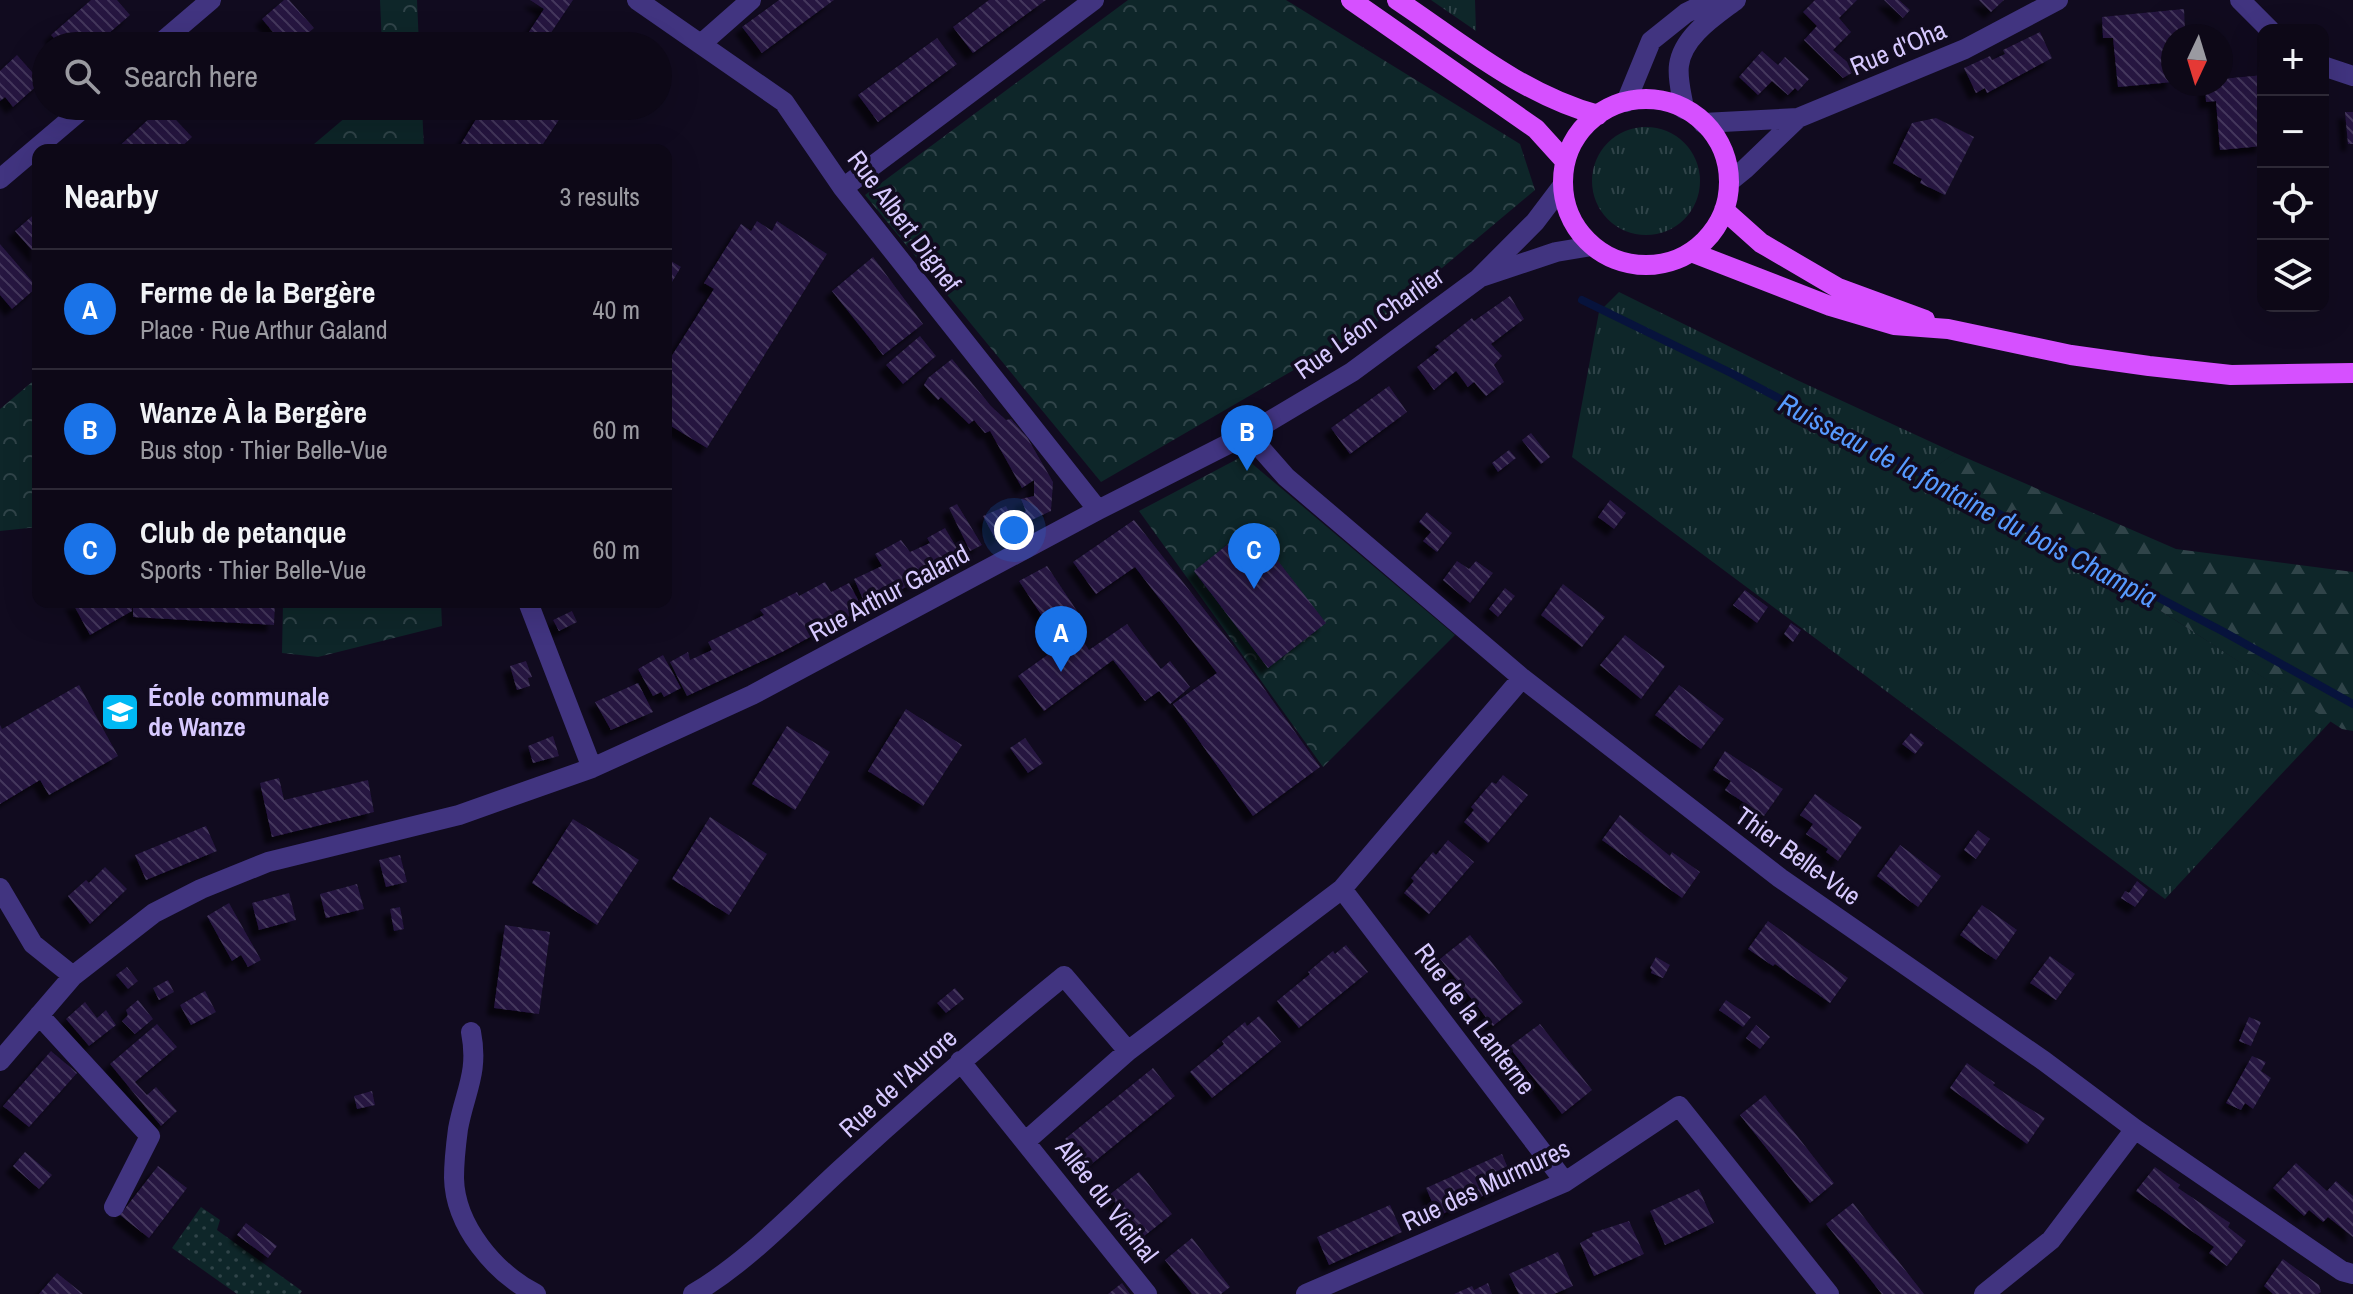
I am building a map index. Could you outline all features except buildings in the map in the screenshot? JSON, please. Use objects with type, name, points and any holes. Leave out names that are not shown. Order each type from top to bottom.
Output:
[{"type":"main road","points":[[1351,0],[1536,129],[1565,161]]},
{"type":"main road","points":[[1397,0],[1554,101],[1598,115]]},
{"type":"main road","points":[[1626,102],[1666,102],[1684,109],[1703,123],[1717,140],[1726,160],[1729,182],[1724,210],[1705,241],[1691,252],[1675,260],[1641,265],[1615,259],[1592,246],[1571,219],[1563,185],[1565,161],[1572,143],[1598,115],[1626,102]]},
{"type":"main road","points":[[1724,210],[1761,243],[1838,288],[1948,329]]},
{"type":"main road","points":[[1691,252],[1830,306],[1894,325],[1948,329],[2071,355],[2231,375],[2353,373]]},
{"type":"street","points":[[173,32],[211,0]]},
{"type":"street","name":"Rue Albert Dignef","points":[[637,0],[784,102],[843,188],[1098,510]]},
{"type":"street","points":[[701,44],[751,0]]},
{"type":"street","points":[[843,188],[1094,0]]},
{"type":"street","points":[[1626,102],[1651,41],[1686,13],[1712,0]]},
{"type":"street","points":[[1684,109],[1678,69],[1688,42],[1710,19],[1736,0]]},
{"type":"street","name":"Rue d'Oha","points":[[1703,123],[1798,118],[1965,49],[2058,0]]},
{"type":"street","points":[[2240,0],[2264,24]]},
{"type":"street","points":[[2329,68],[2353,76]]},
{"type":"street","name":"Rue d'Oha","points":[[1729,182],[1798,118]]},
{"type":"street","points":[[41,144],[70,120]]},
{"type":"street","points":[[0,179],[32,152]]},
{"type":"street","name":"Rue Léon Charlier","points":[[1248,434],[1352,372],[1478,279],[1535,222],[1563,185]]},
{"type":"street","name":"Rue Léon Charlier","points":[[1478,279],[1556,252],[1592,246]]},
{"type":"street","name":"Rue Arthur Galand","points":[[0,1061],[73,976],[154,913],[201,889],[268,862],[459,815],[592,768],[752,695],[1098,510],[1248,434]]},
{"type":"street","name":"Thier Belle-Vue","points":[[1248,434],[1286,477],[1522,678],[1780,878],[2044,1061],[2135,1129],[2342,1271],[2353,1274]]},
{"type":"street","points":[[530,608],[592,768]]},
{"type":"street","points":[[1026,1141],[1128,1051],[1342,889],[1522,678]]},
{"type":"street","points":[[0,888],[33,944],[73,976]]},
{"type":"street","name":"Rue de la Lanterne","points":[[1342,889],[1565,1182]]},
{"type":"street","name":"Rue de l'Aurore","points":[[693,1294],[710,1284],[766,1237],[960,1061],[1064,976],[1128,1051]]},
{"type":"street","points":[[39,1015],[150,1136],[114,1207]]},
{"type":"street","points":[[471,1032],[474,1048],[471,1081],[459,1128],[454,1180],[462,1216],[482,1248],[504,1274],[536,1294]]},
{"type":"street","name":"Allée du Vicinal","points":[[960,1061],[1147,1294]]},
{"type":"street","name":"Rue des Murmures","points":[[1306,1294],[1565,1182],[1679,1106],[1829,1294]]},
{"type":"street","points":[[1984,1294],[2051,1240],[2135,1129]]},
{"type":"green space","points":[[380,0],[417,0],[418,32],[381,32]]},
{"type":"green space","points":[[1128,0],[1286,0],[1520,144],[1535,190],[1380,320],[1101,482],[865,195]]},
{"type":"green space","points":[[1431,0],[1475,0],[1476,31]]},
{"type":"green space","points":[[342,120],[423,120],[424,144],[314,144]]},
{"type":"green space","points":[[1646,127],[1667,131],[1684,143],[1696,160],[1700,181],[1696,202],[1684,219],[1667,231],[1646,235],[1625,231],[1608,219],[1596,202],[1592,181],[1596,160],[1608,143],[1625,131]]},
{"type":"green space","points":[[1619,292],[1797,380],[1955,453],[1933,469],[2331,721],[2165,899],[1572,457],[1599,312]]},
{"type":"green space","points":[[32,382],[32,528],[0,531],[0,409]]},
{"type":"green space","points":[[1955,453],[2176,549],[2353,572],[2353,731],[2342,729],[2172,618],[1932,469]]},
{"type":"green space","points":[[1243,456],[1455,635],[1323,767],[1139,511]]},
{"type":"green space","points":[[283,608],[441,608],[442,626],[318,657],[282,653]]},
{"type":"green space","points":[[201,1207],[220,1220],[217,1230],[302,1291],[300,1294],[237,1294],[172,1248]]},
{"type":"waterway","name":"Ruisseau de la fontaine du bois Champia","points":[[1582,300],[1731,373],[2224,632],[2353,704]]},
{"type":"place","name":"Wanze À la Bergère","points":[[1247,471]]},
{"type":"place","name":"Club de petanque","points":[[1254,589]]},
{"type":"place","name":"Ferme de la Bergère","points":[[1061,672]]},
{"type":"place","name":"École communale de Wanze","points":[[120,712]]}]
